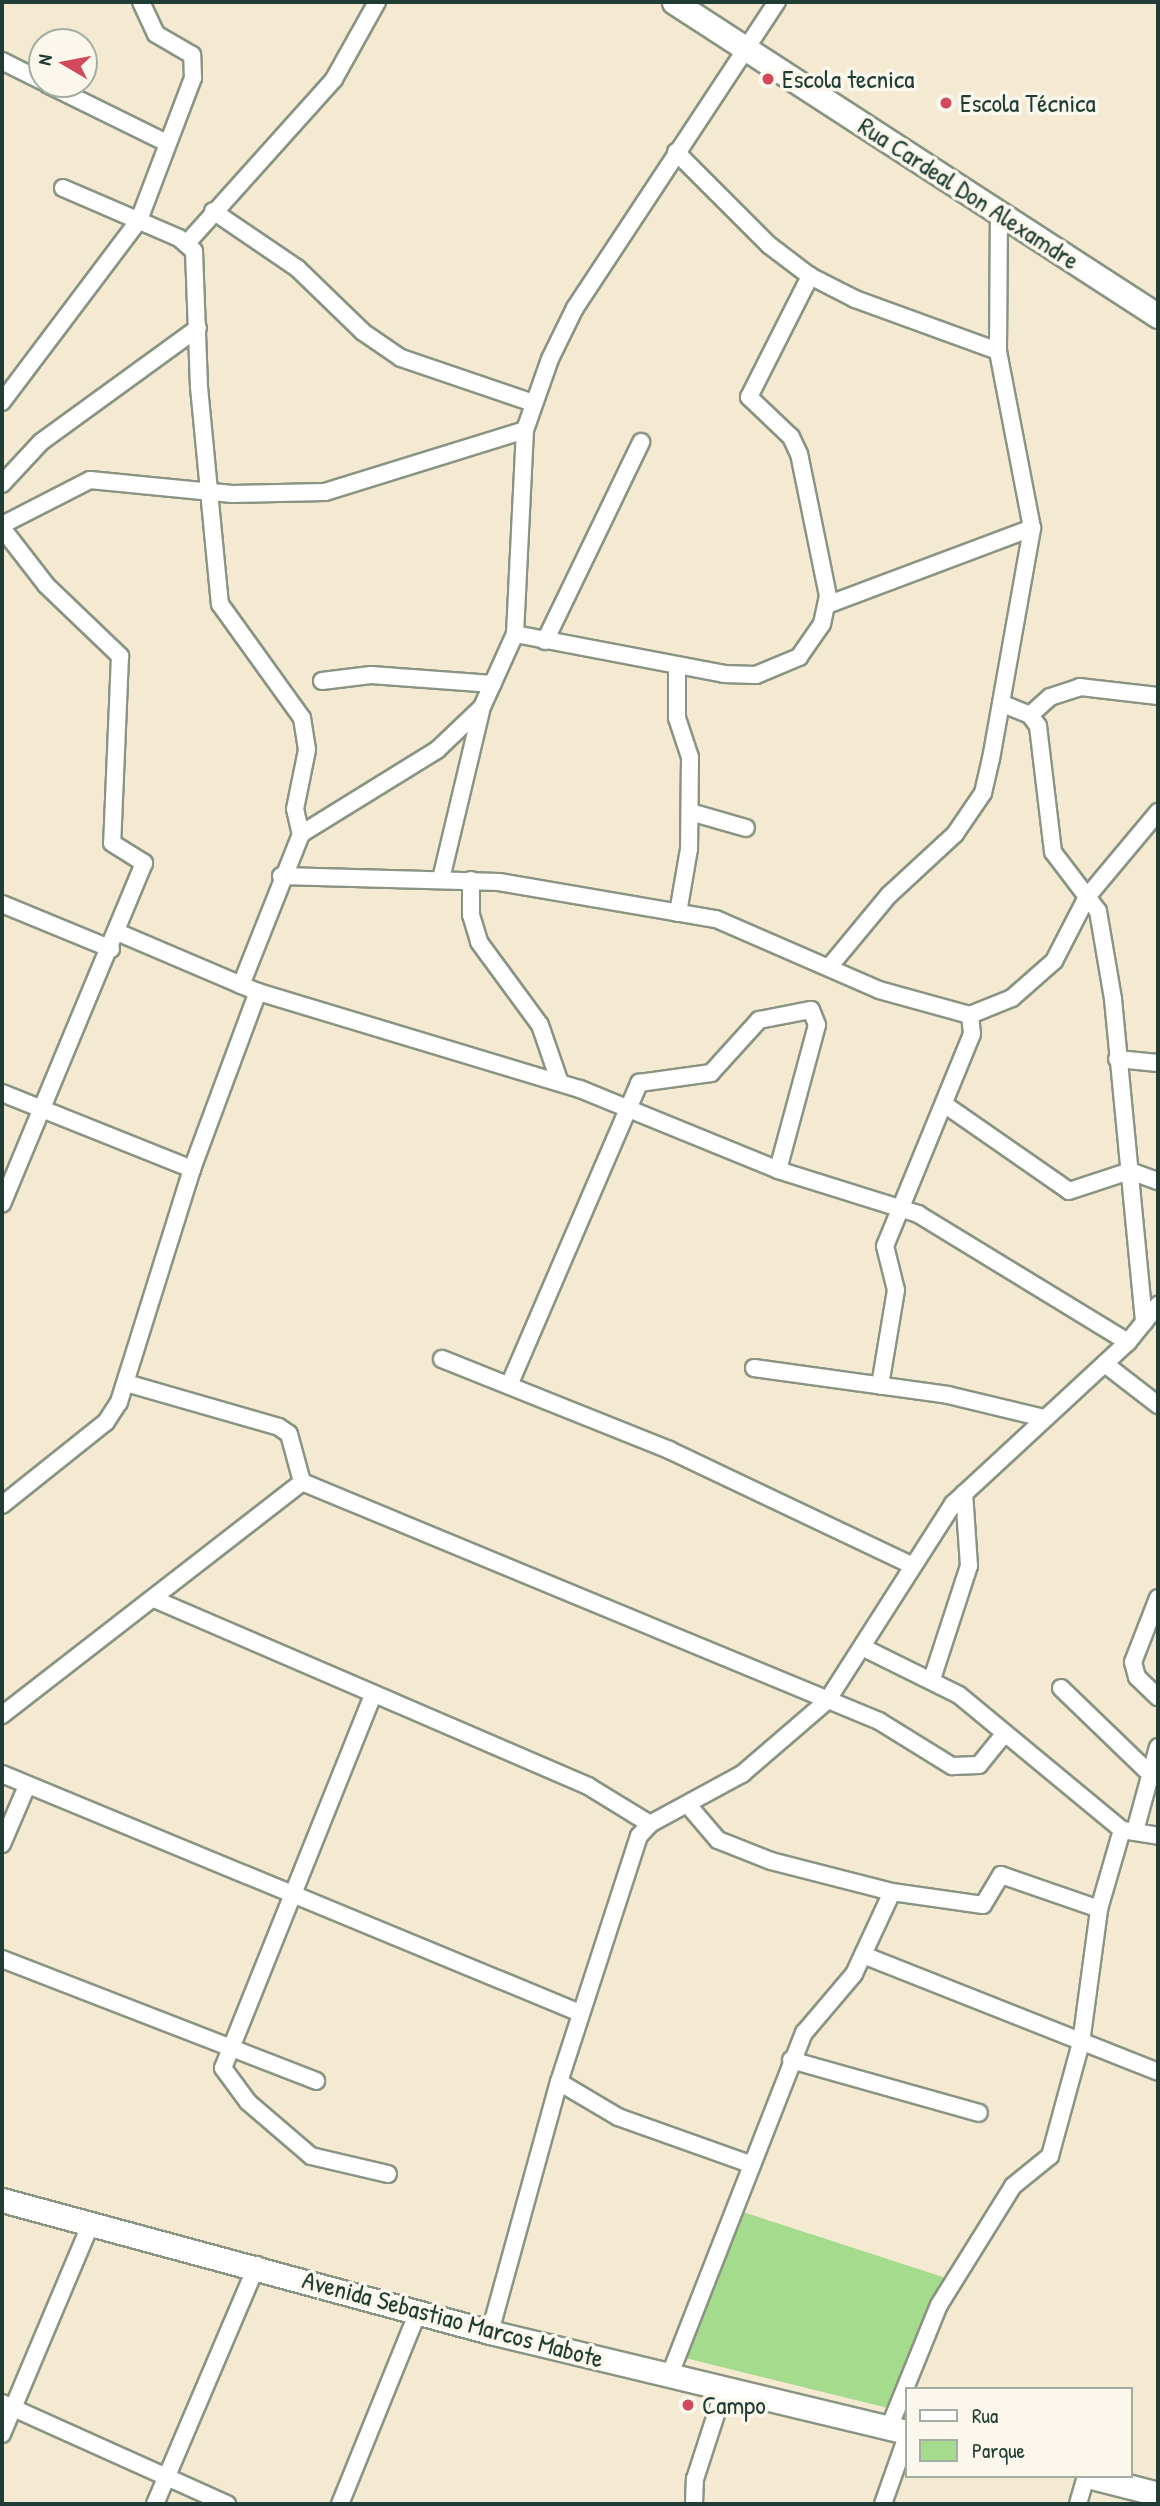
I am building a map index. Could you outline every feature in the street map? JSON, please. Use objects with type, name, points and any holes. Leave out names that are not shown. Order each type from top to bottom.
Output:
[{"type":"main road","name":"Rua Cardeal Don Alexamdre","points":[[674,2],[1158,316]]},
{"type":"main road","name":"Avenida Sebastiao Marcos Mabote","points":[[2,2200],[257,2265],[489,2332],[900,2433]]},
{"type":"main road","points":[[1095,2478],[1158,2494]]},
{"type":"street","points":[[2,402],[139,220],[165,142],[195,66],[192,55],[145,22],[140,2]]},
{"type":"street","points":[[188,242],[334,79],[377,2]]},
{"type":"street","points":[[440,879],[482,708],[515,634],[525,430],[533,402],[575,308],[777,2]]},
{"type":"street","points":[[2,61],[28,74]]},
{"type":"street","points":[[75,98],[165,142]]},
{"type":"street","points":[[676,152],[769,245],[810,276],[855,299],[998,351]]},
{"type":"street","points":[[63,188],[188,242],[197,262],[198,328],[209,492],[226,617],[251,642],[307,732],[295,809],[301,834]]},
{"type":"street","points":[[213,211],[297,268],[363,332],[401,358],[533,402]]},
{"type":"street","points":[[830,966],[975,809],[1003,704],[1032,528],[998,351],[999,212]]},
{"type":"street","points":[[515,634],[677,668],[755,675],[799,657],[827,605],[799,454],[792,437],[749,397],[810,276]]},
{"type":"street","points":[[2,484],[41,442],[198,328]]},
{"type":"street","points":[[2,1204],[44,1111],[144,863],[112,843],[120,656],[46,585],[2,527],[90,480],[209,492],[325,492],[525,430]]},
{"type":"street","points":[[545,640],[641,442]]},
{"type":"street","points":[[827,605],[1032,528]]},
{"type":"street","points":[[677,668],[677,718],[690,757],[690,812],[678,913]]},
{"type":"street","points":[[321,681],[371,675],[493,684]]},
{"type":"street","points":[[1030,715],[1050,697],[1080,687],[1158,696]]},
{"type":"street","points":[[1003,704],[1030,715],[1045,753],[1053,852],[1087,897],[1103,935],[1144,1323]]},
{"type":"street","points":[[241,985],[281,876],[301,834],[437,750],[482,708]]},
{"type":"street","points":[[690,812],[746,828]]},
{"type":"street","points":[[281,876],[471,880],[716,919],[830,966],[879,990],[970,1015],[1012,998],[1054,961],[1087,897],[1158,812]]},
{"type":"street","points":[[471,880],[471,915],[479,942],[540,1025],[560,1083]]},
{"type":"street","points":[[2,904],[111,949]]},
{"type":"street","points":[[117,932],[258,992],[560,1083],[778,1170],[901,1208],[1128,1342]]},
{"type":"street","points":[[2,1505],[106,1422],[126,1383],[192,1170],[258,992]]},
{"type":"street","points":[[510,1383],[623,1110],[639,1083],[711,1073],[759,1020],[811,1010],[817,1025],[778,1170]]},
{"type":"street","points":[[880,1386],[896,1290],[885,1246],[972,1034],[970,1015]]},
{"type":"street","points":[[1117,1059],[1158,1063]]},
{"type":"street","points":[[2,1093],[192,1170]]},
{"type":"street","points":[[944,1104],[1069,1191],[1130,1171],[1158,1181]]},
{"type":"street","points":[[489,2332],[580,2013],[635,1848],[650,1824],[742,1774],[827,1701],[864,1648],[911,1565],[964,1493],[1128,1342],[1158,1305]]},
{"type":"street","points":[[442,1359],[510,1383],[911,1565]]},
{"type":"street","points":[[1105,1364],[1158,1405]]},
{"type":"street","points":[[754,1368],[880,1386],[1044,1418]]},
{"type":"street","points":[[126,1383],[279,1427],[289,1434],[302,1482]]},
{"type":"street","points":[[2,1715],[154,1600],[302,1482]]},
{"type":"street","points":[[302,1482],[915,1738],[964,1770],[979,1765],[1003,1735]]},
{"type":"street","points":[[932,1679],[969,1566],[964,1493]]},
{"type":"street","points":[[1158,1598],[1133,1662],[1137,1677],[1158,1697]]},
{"type":"street","points":[[154,1600],[588,1786],[650,1824]]},
{"type":"street","points":[[864,1648],[932,1679],[1128,1831],[1158,1836]]},
{"type":"street","points":[[1061,1688],[1151,1775]]},
{"type":"street","points":[[373,1695],[230,2045],[224,2075],[300,2148],[388,2174]]},
{"type":"street","points":[[914,2387],[939,2305],[1013,2186],[1050,2156],[1081,2043],[1099,1909],[1151,1775],[1158,1747]]},
{"type":"street","points":[[2,1774],[580,2013]]},
{"type":"street","points":[[2,1844],[27,1786]]},
{"type":"street","points":[[688,1805],[727,1845],[892,1892],[983,1905],[993,1897],[1001,1875],[1099,1909]]},
{"type":"street","points":[[669,2378],[792,2060],[819,2009],[863,1955],[892,1892]]},
{"type":"street","points":[[863,1955],[1158,2072]]},
{"type":"street","points":[[2,1959],[230,2045],[316,2081]]},
{"type":"street","points":[[792,2060],[979,2113]]},
{"type":"street","points":[[559,2082],[618,2117],[750,2164]]},
{"type":"street","points":[[2,2434],[7,2406],[92,2221]]},
{"type":"street","points":[[155,2504],[257,2265]]},
{"type":"street","points":[[340,2504],[418,2312]]},
{"type":"street","points":[[694,2504],[695,2479],[724,2390]]},
{"type":"street","points":[[7,2406],[165,2482],[227,2504]]},
{"type":"street","points":[[883,2504],[900,2433]]},
{"type":"street","points":[[1078,2504],[1086,2478]]},
{"type":"green space","points":[[743,2212],[946,2278],[892,2409],[685,2358]]},
{"type":"place","name":"Escola tecnica","points":[[768,79]]},
{"type":"place","name":"Escola Técnica","points":[[946,103]]},
{"type":"place","name":"Campo","points":[[688,2405]]}]
